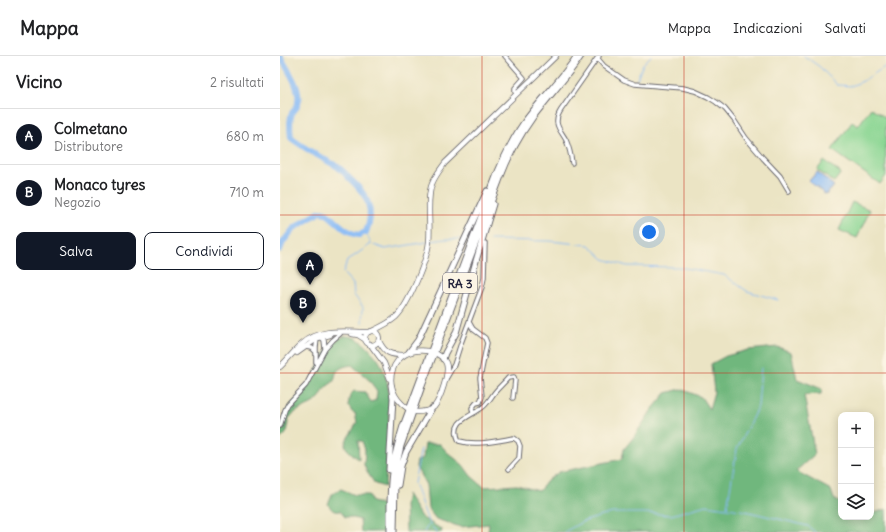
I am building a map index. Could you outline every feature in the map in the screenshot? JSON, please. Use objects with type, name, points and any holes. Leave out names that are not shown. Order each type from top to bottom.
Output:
[{"type":"highway","name":"RA 3","points":[[388,532],[392,472],[395,454],[403,426],[496,177],[514,138],[530,114],[577,56]]},
{"type":"highway","name":"RA 3","points":[[394,532],[396,468],[407,425],[506,164],[523,131],[568,75],[581,56]]},
{"type":"highway","points":[[445,361],[445,353],[456,333],[490,214],[507,167],[520,141],[550,100],[554,92]]},
{"type":"highway","points":[[409,352],[418,340],[506,147],[520,124],[530,114]]},
{"type":"highway","points":[[388,532],[387,502],[392,398],[391,383]]},
{"type":"highway","points":[[397,532],[397,490],[402,462],[409,446],[432,408]]},
{"type":"main road","points":[[366,340],[366,335],[386,324],[397,315],[406,302],[420,271],[427,252],[429,240],[429,196],[431,184],[436,175],[445,163],[556,56]]},
{"type":"main road","points":[[370,344],[376,344],[382,329],[386,324]]},
{"type":"main road","points":[[304,345],[319,337],[340,332],[355,334],[366,340],[384,363],[396,398],[407,408]]},
{"type":"main road","points":[[280,367],[311,338],[322,333],[371,332],[378,334],[383,348],[387,352],[404,355]]},
{"type":"main road","points":[[391,383],[394,365],[400,358],[409,352],[420,350],[428,351]]},
{"type":"main road","points":[[416,412],[423,412],[432,408],[436,403],[446,378],[447,370],[445,361],[437,354]]},
{"type":"street","points":[[505,56],[524,78],[515,88],[515,92],[517,93]]},
{"type":"street","points":[[572,163],[568,144],[557,126],[558,116],[598,57],[604,66],[624,80],[635,84],[683,88],[695,91],[716,102],[725,109],[746,138],[780,176],[789,191]]},
{"type":"street","points":[[446,378],[452,369],[484,282],[485,243]]},
{"type":"street","points":[[469,322],[473,329],[485,338],[487,343],[480,378],[482,397],[480,402],[476,403],[472,408],[473,413]]},
{"type":"street","points":[[280,426],[287,405],[306,385],[325,349],[340,332]]},
{"type":"street","points":[[316,364],[316,352],[319,337],[325,341],[325,349]]},
{"type":"street","points":[[304,345],[316,352]]},
{"type":"street","points":[[445,361],[452,364],[455,361]]},
{"type":"street","points":[[509,468],[519,458],[520,446],[518,441],[514,438],[465,443],[459,441],[456,436],[457,428],[462,420],[483,406],[508,378],[514,378],[515,380],[513,398]]},
{"type":"green space","points":[[871,108],[886,118],[886,176],[880,184],[832,150],[852,122],[858,126]]},
{"type":"green space","points":[[824,161],[841,173],[834,182],[817,170]]},
{"type":"green space","points":[[852,202],[870,210],[857,238],[839,230]]},
{"type":"green space","points":[[346,336],[360,340],[365,345],[378,360],[385,375],[389,391],[389,407],[385,487],[375,484],[367,472],[364,465],[365,450],[362,441],[358,441],[359,460],[347,449],[345,444],[357,423],[355,413],[352,412],[348,405],[350,395],[354,391],[365,392],[371,402],[376,400],[377,391],[369,380],[352,365],[339,369],[336,373],[334,381],[326,387],[319,398],[291,416],[288,422],[288,430],[280,439],[284,420],[290,406],[310,384],[321,360],[330,347],[337,340]]},
{"type":"green space","points":[[778,347],[791,352],[797,379],[822,389],[821,394],[804,395],[815,454],[796,471],[831,490],[834,499],[838,501],[838,520],[874,520],[874,513],[886,509],[886,532],[488,532],[489,524],[461,527],[436,519],[428,509],[426,485],[416,467],[417,461],[423,458],[425,444],[440,444],[463,465],[471,476],[484,487],[517,485],[539,491],[548,480],[559,472],[622,459],[624,449],[666,393],[681,389],[701,397],[709,409],[714,392],[711,364],[726,356],[748,350]]},
{"type":"green space","points":[[341,489],[355,495],[369,495],[372,502],[384,505],[384,532],[361,532],[360,520],[345,517],[340,511],[334,511],[332,509],[328,504],[332,494]]},
{"type":"green space","points":[[407,494],[421,517],[441,529],[442,532],[406,532],[405,504]]},
{"type":"water","points":[[817,172],[834,186],[826,195],[809,181]]},
{"type":"waterway","points":[[280,56],[293,78],[298,96],[296,108],[290,119],[291,138],[344,172],[360,190],[368,202],[370,216],[366,232],[359,235],[345,229],[326,213],[320,212],[294,228],[283,242],[280,250]]},
{"type":"waterway","points":[[637,79],[643,64],[651,56]]},
{"type":"waterway","points":[[804,56],[820,67],[837,85],[851,86],[863,81],[886,66]]},
{"type":"waterway","points":[[362,323],[363,307],[354,295],[353,284],[343,273],[347,261],[371,244],[366,232]]},
{"type":"waterway","points":[[431,241],[460,239]]},
{"type":"waterway","points":[[490,240],[550,241],[589,245],[604,259],[627,266],[679,267],[724,275],[747,291],[778,300]]},
{"type":"waterway","points":[[371,244],[385,249],[427,242]]},
{"type":"waterway","points":[[727,507],[737,449],[758,406],[761,368]]},
{"type":"waterway","points":[[421,449],[414,483],[429,524],[437,532]]},
{"type":"waterway","points":[[564,532],[582,522],[612,513],[671,515],[706,505],[741,510],[808,526],[815,532]]},
{"type":"waterway","points":[[424,532],[429,524]]},
{"type":"place","name":"Colmetano","points":[[310,285]]},
{"type":"place","name":"Monaco tyres","points":[[303,323]]}]
